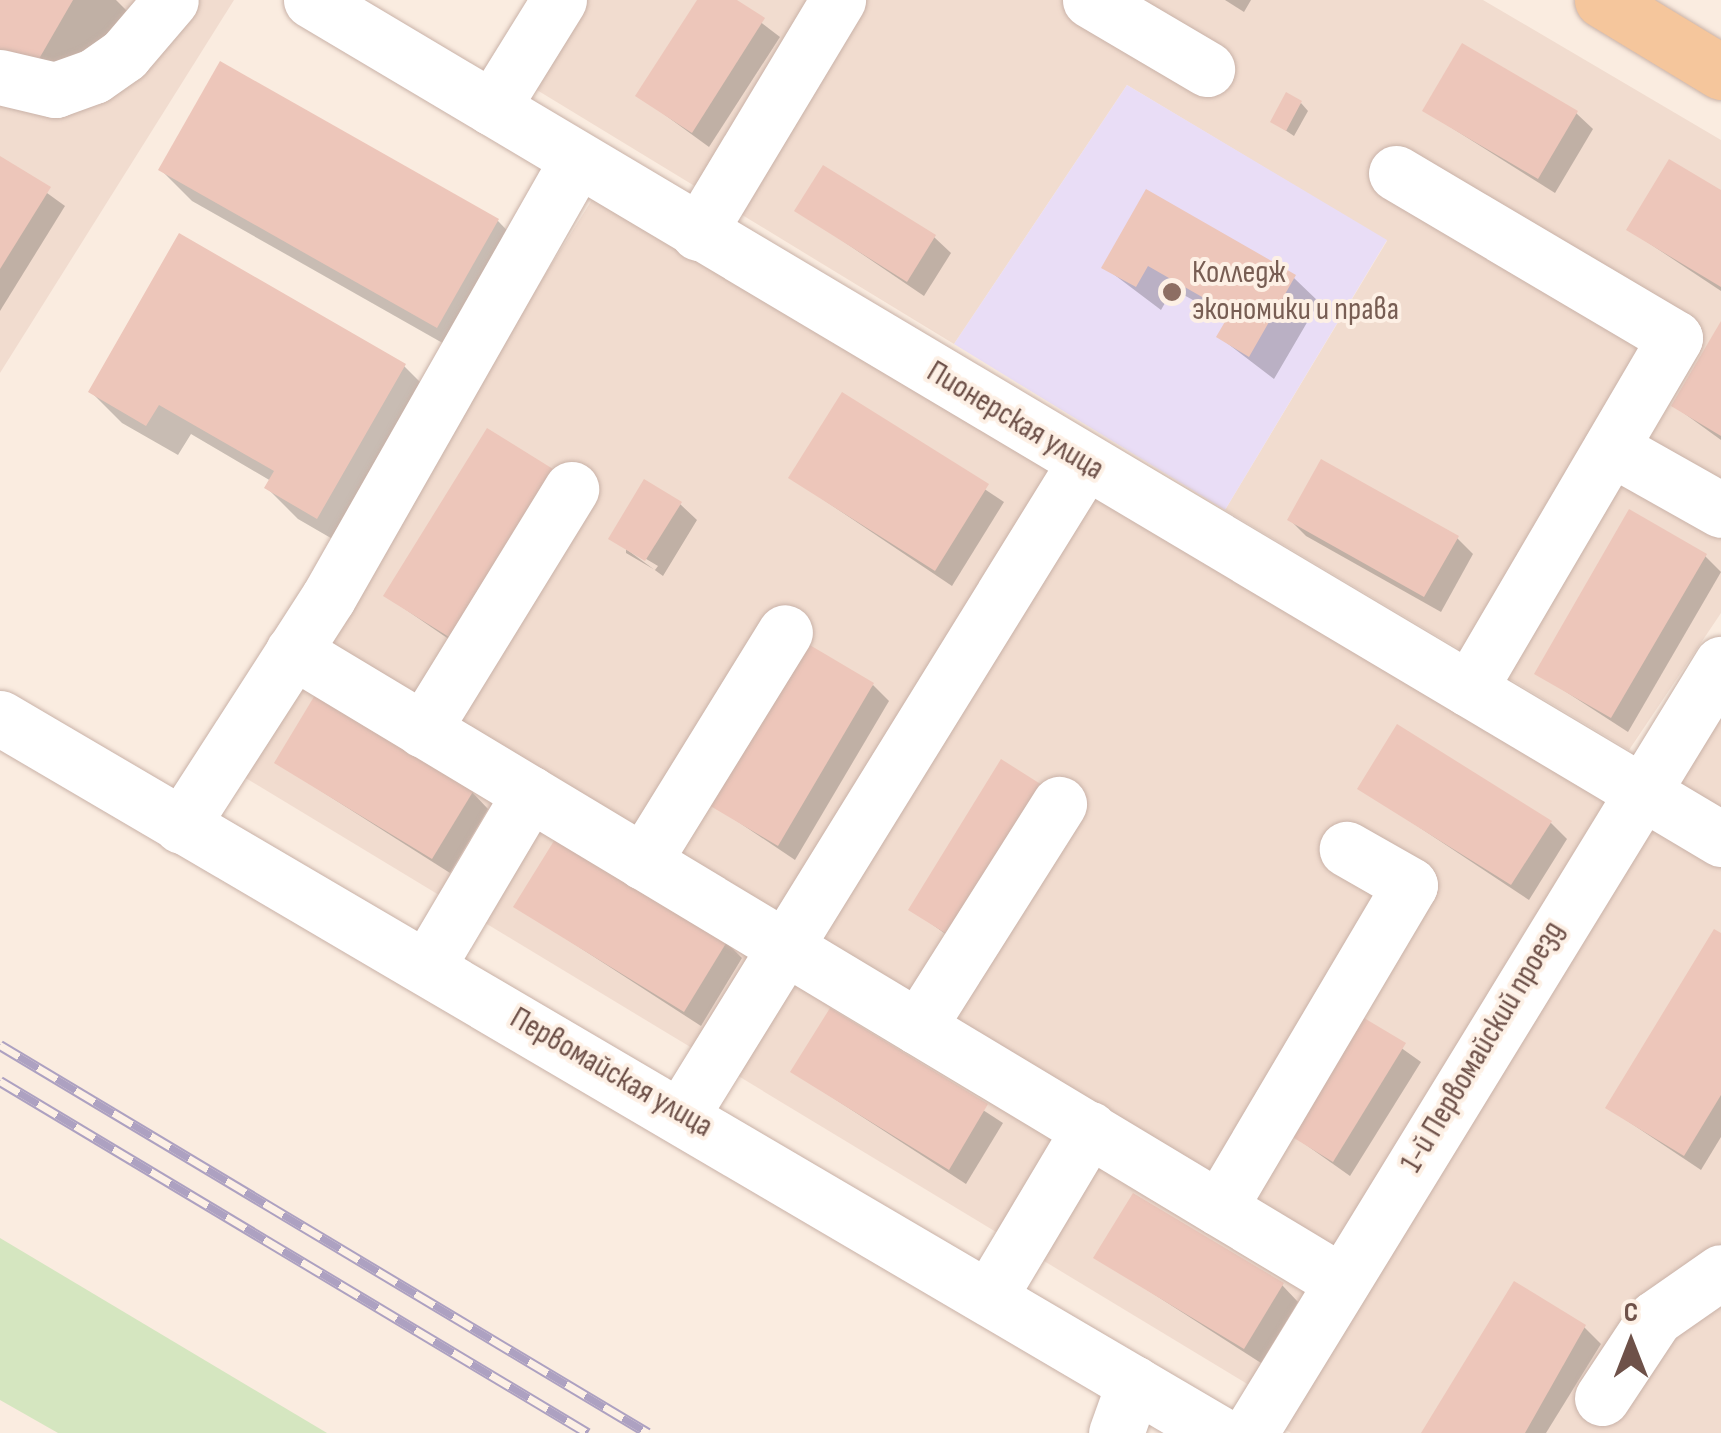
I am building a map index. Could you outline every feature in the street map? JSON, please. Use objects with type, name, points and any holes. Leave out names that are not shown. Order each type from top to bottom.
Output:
[{"type":"main road","points":[[1602,0],[1721,72]]},
{"type":"street","points":[[3,85],[56,90],[94,76],[124,55],[170,0]]},
{"type":"street","name":"Пионерская улица","points":[[311,0],[698,234],[1721,839]]},
{"type":"street","points":[[492,108],[558,0]]},
{"type":"street","points":[[698,234],[838,0]]},
{"type":"street","points":[[1090,0],[1208,69]]},
{"type":"street","points":[[182,826],[293,651],[577,160]]},
{"type":"street","points":[[1396,174],[1675,338],[1470,689]]},
{"type":"street","points":[[1611,448],[1721,510]]},
{"type":"street","points":[[682,1114],[1084,462]]},
{"type":"street","points":[[423,730],[571,489]]},
{"type":"street","points":[[643,862],[786,632]]},
{"type":"street","points":[[293,651],[1342,1282]]},
{"type":"street","name":"1-й Первомайский проезд","points":[[1250,1433],[1639,790],[1721,664]]},
{"type":"street","name":"Первомайская улица","points":[[0,718],[989,1297],[1125,1408],[1218,1433]]},
{"type":"street","points":[[427,967],[530,794]]},
{"type":"street","points":[[918,1027],[1059,804]]},
{"type":"street","points":[[1219,1208],[1410,886],[1347,849]]},
{"type":"street","points":[[989,1297],[1088,1129]]},
{"type":"street","points":[[1602,1398],[1655,1318],[1721,1272]]},
{"type":"shaded area","points":[[0,0],[234,0],[0,373]]},
{"type":"shaded area","points":[[586,0],[1483,0],[1721,140],[1721,613],[1629,750],[1225,510],[1387,241],[1127,85],[954,344],[532,87]]},
{"type":"shaded area","name":"Колледж экономики и права","points":[[1127,85],[1387,240],[1225,510],[954,344]]},
{"type":"shaded area","points":[[595,195],[1606,800],[1249,1385],[234,771]]},
{"type":"shaded area","points":[[1721,704],[1721,813],[1670,783]]},
{"type":"shaded area","points":[[1639,790],[1721,839],[1721,1433],[1291,1433],[1261,1415]]},
{"type":"green space","points":[[0,1238],[327,1433],[58,1433],[0,1400]]},
{"type":"building","points":[[0,0],[73,0],[32,71],[0,52]]},
{"type":"building","points":[[697,0],[737,0],[765,18],[692,133],[635,96]]},
{"type":"building","points":[[1462,43],[1578,111],[1538,179],[1422,111]]},
{"type":"building","points":[[220,61],[499,219],[437,328],[158,170]]},
{"type":"building","points":[[1286,92],[1302,101],[1286,131],[1270,122]]},
{"type":"building","points":[[0,156],[51,187],[0,269]]},
{"type":"building","points":[[1669,159],[1721,190],[1721,287],[1626,230]]},
{"type":"building","points":[[823,165],[936,235],[907,282],[794,211]]},
{"type":"building","points":[[1146,189],[1296,275],[1249,357],[1216,337],[1230,313],[1148,266],[1136,287],[1101,268]]},
{"type":"building","points":[[179,233],[406,364],[317,519],[264,488],[274,471],[159,405],[146,426],[88,392]]},
{"type":"building","points":[[1721,321],[1721,436],[1671,406]]},
{"type":"building","points":[[842,392],[989,484],[935,571],[788,478]]},
{"type":"building","points":[[487,428],[553,469],[449,637],[383,596]]},
{"type":"building","points":[[1321,459],[1459,536],[1424,597],[1287,520]]},
{"type":"building","points":[[644,479],[682,502],[645,561],[608,539]]},
{"type":"building","points":[[1629,509],[1707,554],[1611,718],[1534,674]]},
{"type":"building","points":[[803,641],[874,683],[778,846],[707,804]]},
{"type":"building","points":[[315,695],[474,790],[432,859],[274,763]]},
{"type":"building","points":[[1397,724],[1552,821],[1511,885],[1357,789]]},
{"type":"building","points":[[1001,759],[1050,790],[958,941],[908,910]]},
{"type":"building","points":[[557,836],[728,940],[684,1012],[513,907]]},
{"type":"building","points":[[1714,929],[1721,933],[1721,1095],[1684,1156],[1605,1108]]},
{"type":"building","points":[[830,1008],[988,1104],[949,1170],[790,1072]]},
{"type":"building","points":[[1354,1012],[1406,1043],[1333,1162],[1281,1130]]},
{"type":"building","points":[[1133,1193],[1284,1283],[1244,1349],[1093,1258]]},
{"type":"building","points":[[1514,1281],[1586,1325],[1525,1433],[1421,1433]]},
{"type":"railway","points":[[0,1045],[648,1433]]},
{"type":"railway","points":[[0,1081],[588,1433]]},
{"type":"place","name":"Колледж экономики и права","points":[[1172,292]]}]
